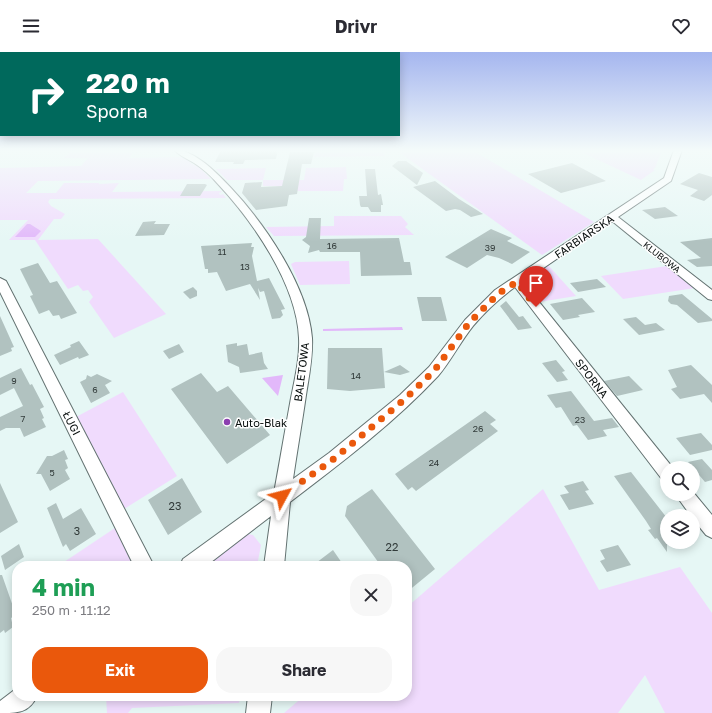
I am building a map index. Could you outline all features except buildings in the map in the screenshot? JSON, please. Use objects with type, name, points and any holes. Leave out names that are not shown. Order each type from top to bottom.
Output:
[{"type":"street","name":"BALETOWA","points":[[220,181],[264,234],[283,269],[302,315],[305,337],[303,370],[282,496],[275,561]]},
{"type":"street","name":"FARBIARSKA","points":[[197,561],[335,458],[405,399],[434,371],[469,323],[499,293],[665,181]]},
{"type":"street","name":"KLUBOWA","points":[[612,217],[712,296]]},
{"type":"street","name":"ŁUGI","points":[[0,281],[141,561]]},
{"type":"street","name":"SPORNA","points":[[517,282],[660,463]]},
{"type":"street","points":[[690,501],[712,529]]},
{"type":"street","points":[[3,713],[19,701]]},
{"type":"street","points":[[258,713],[259,701]]},
{"type":"shaded area","points":[[0,181],[51,181],[38,181],[26,193],[56,193],[64,183],[119,183],[112,192],[221,191],[222,192],[219,193],[220,195],[223,194],[226,198],[50,199],[48,202],[51,206],[65,214],[61,219],[54,219],[38,240],[98,239],[166,314],[114,338],[89,302],[93,297],[88,290],[83,291],[78,285],[68,289],[35,240],[9,240],[28,220],[0,220]]},
{"type":"shaded area","points":[[263,181],[344,181],[343,191],[276,191],[277,186],[263,186]]},
{"type":"shaded area","points":[[439,181],[524,181],[594,222],[542,255]]},
{"type":"shaded area","points":[[334,216],[401,216],[408,224],[405,227],[414,235],[274,236],[266,227],[334,226]]},
{"type":"shaded area","points":[[27,224],[30,224],[41,231],[35,237],[15,237]]},
{"type":"shaded area","points":[[349,261],[350,284],[300,285],[291,264],[295,262]]},
{"type":"shaded area","points":[[548,265],[576,296],[539,302],[524,283]]},
{"type":"shaded area","points":[[667,266],[695,288],[623,299],[601,276]]},
{"type":"shaded area","points":[[402,327],[403,330],[323,331],[323,329]]},
{"type":"shaded area","points":[[283,375],[278,396],[262,378]]},
{"type":"shaded area","points":[[123,392],[177,476],[124,509],[76,417]]},
{"type":"shaded area","points":[[543,489],[599,590],[680,567],[712,613],[712,713],[665,713],[645,675],[618,713],[284,713],[298,701],[412,701],[412,603]]},
{"type":"shaded area","points":[[115,528],[132,561],[66,561]]},
{"type":"shaded area","points":[[247,534],[253,535],[261,545],[258,561],[212,561]]},
{"type":"shaded area","points":[[106,701],[239,701],[239,703],[132,708],[128,713],[107,713]]},
{"type":"place","name":"Auto-Blak","points":[[227,422]]},
{"type":"route","points":[[282,496],[335,458],[405,399],[434,371],[469,323],[499,293],[517,282],[536,307]]}]
